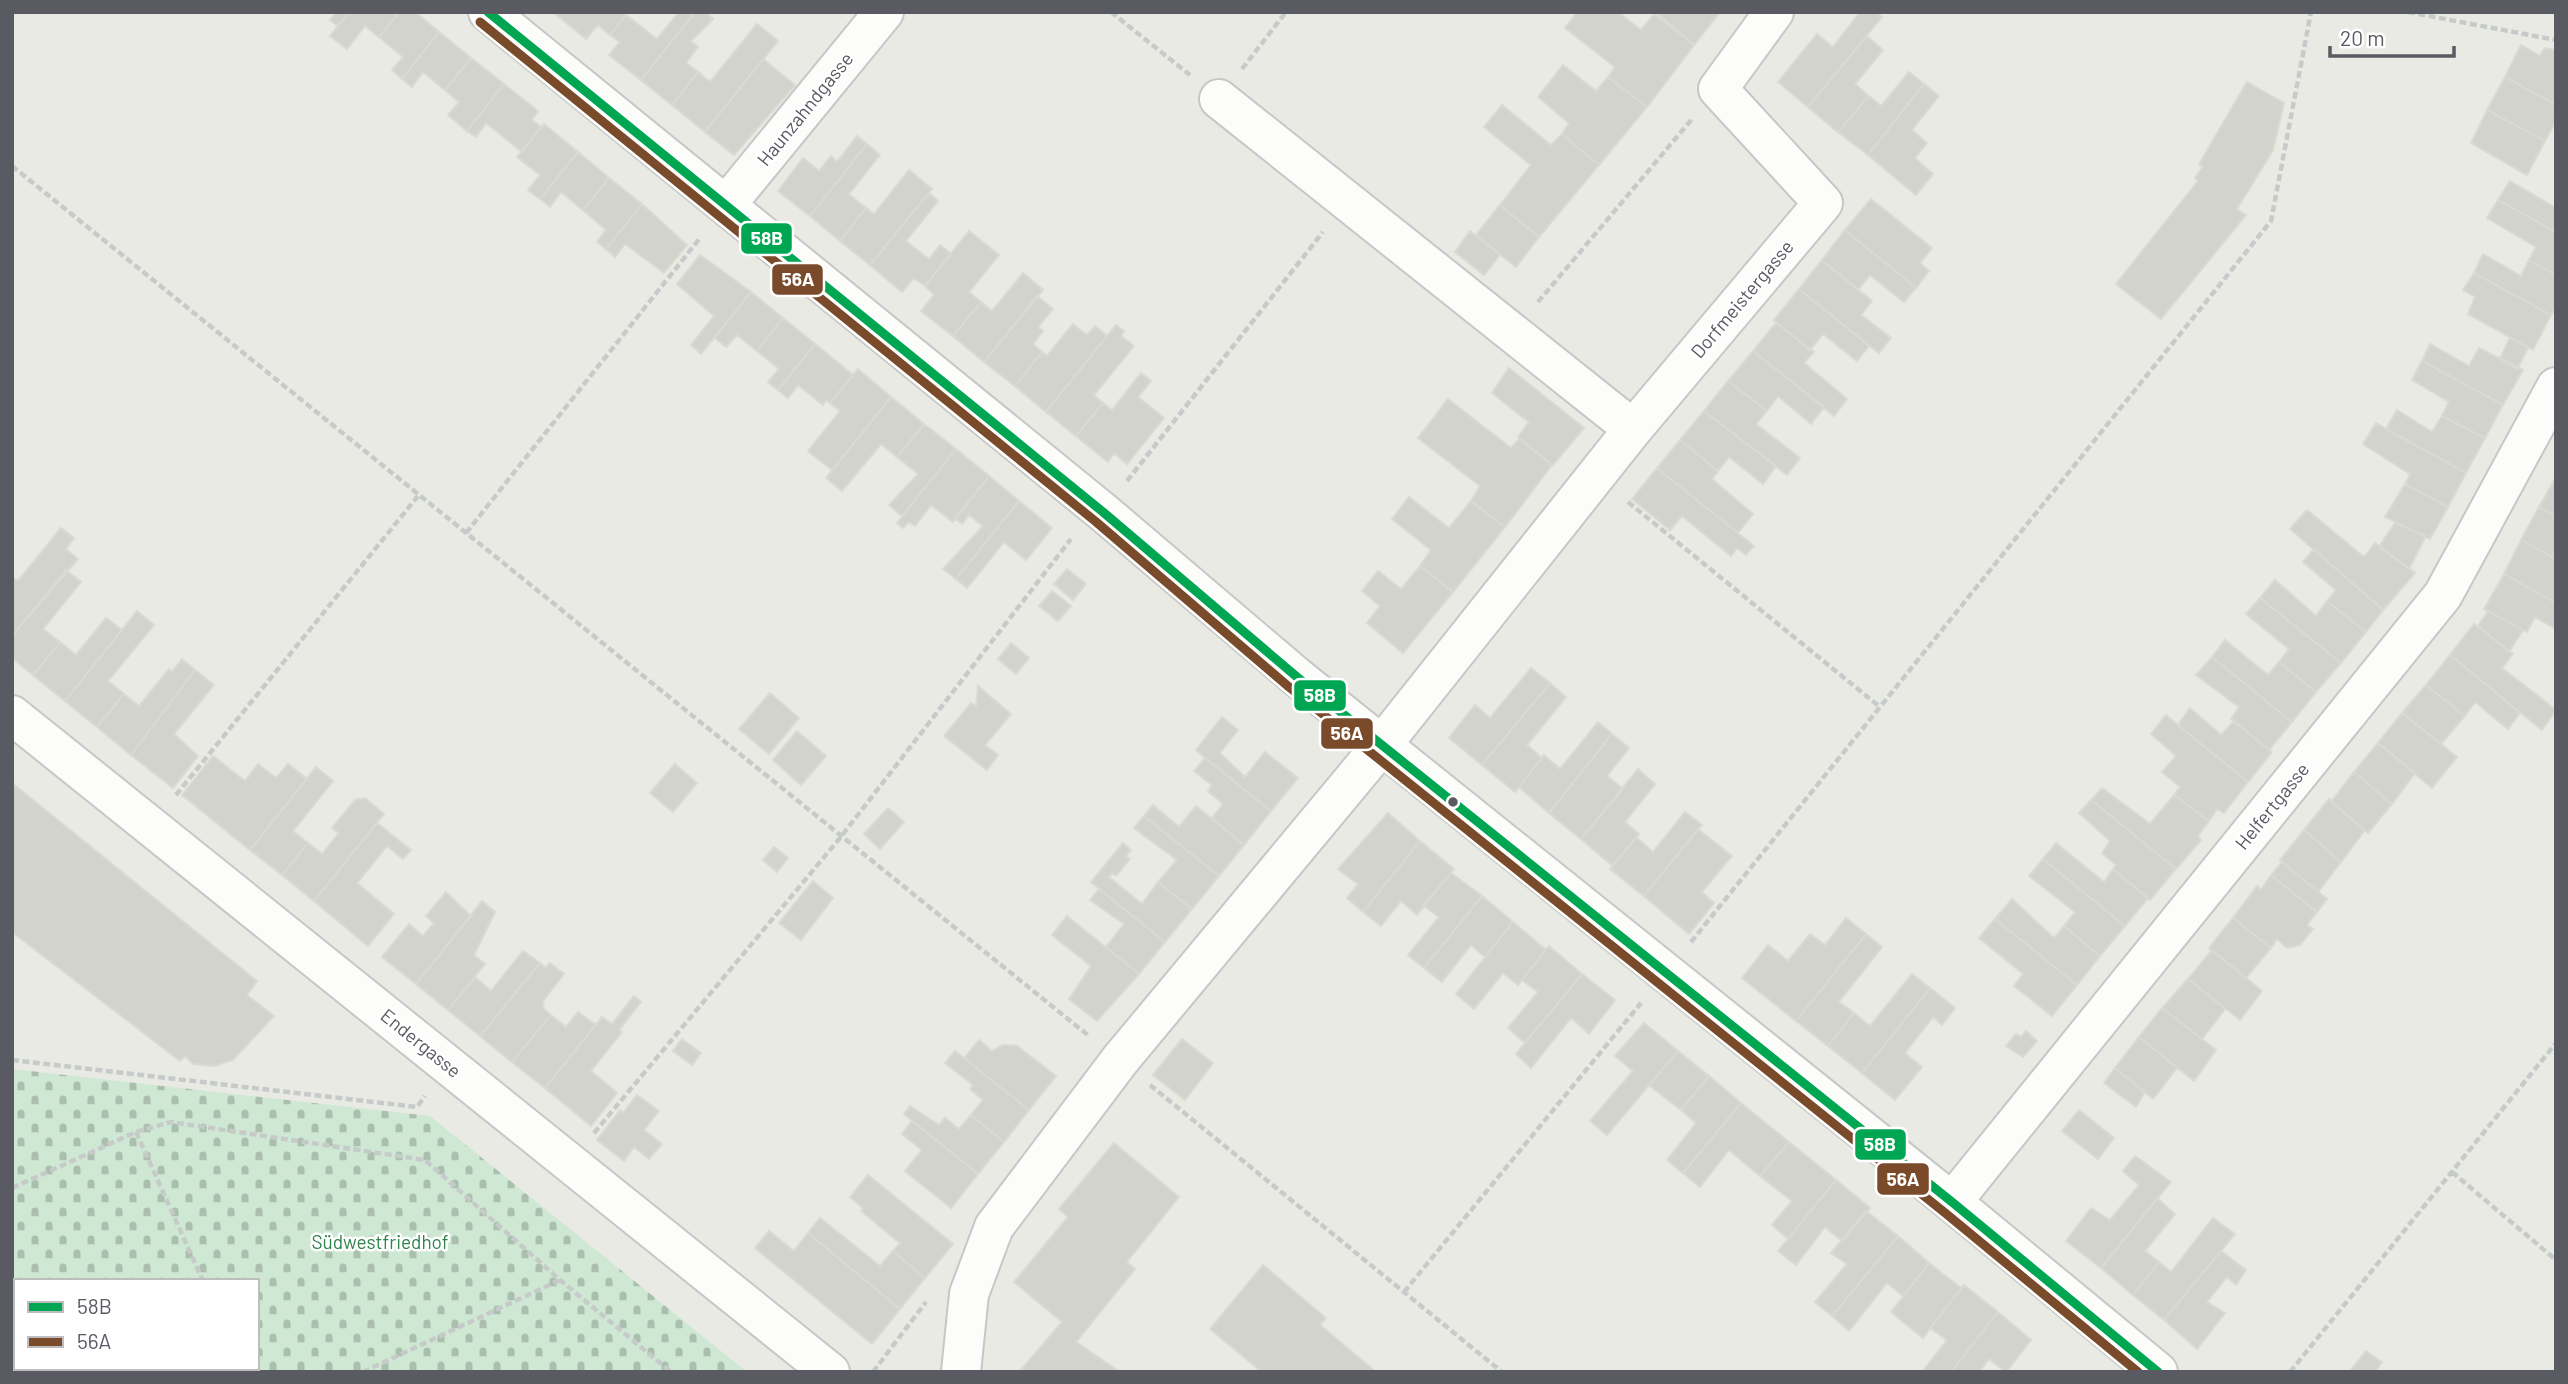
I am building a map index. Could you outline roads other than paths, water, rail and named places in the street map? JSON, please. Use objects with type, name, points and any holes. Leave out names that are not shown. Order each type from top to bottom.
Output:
[{"type":"street","points":[[488,12],[1099,510],[1381,746],[1667,972],[2158,1372]]},
{"type":"street","name":"Haunzahndgasse","points":[[726,205],[884,12]]},
{"type":"street","name":"Dorfmeistergasse","points":[[961,1372],[969,1294],[994,1227],[1120,1060],[1381,746],[1633,429],[1823,203],[1718,89],[1774,12]]},
{"type":"street","points":[[1219,99],[1633,429]]},
{"type":"street","name":"Helfertgasse","points":[[1952,1202],[2443,595],[2556,387]]},
{"type":"street","name":"Endergasse","points":[[12,715],[830,1372]]},
{"type":"park label","name":"Südwestfriedhof","points":[[380,1242]]}]
